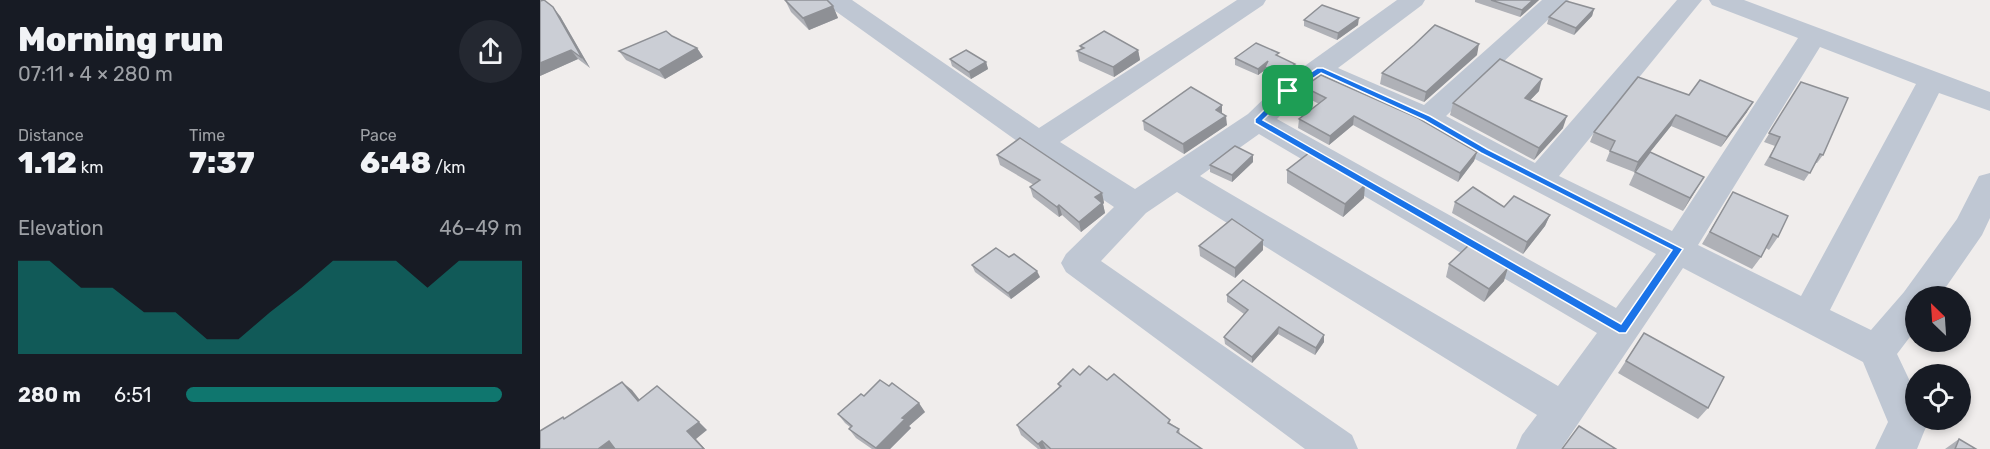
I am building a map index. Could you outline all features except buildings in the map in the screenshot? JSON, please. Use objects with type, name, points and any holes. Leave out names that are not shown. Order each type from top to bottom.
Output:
[{"type":"street","points":[[836,0],[1039,142],[1135,205]]},
{"type":"street","points":[[1039,142],[1254,0]]},
{"type":"street","points":[[1337,449],[1275,402],[1078,263],[1135,205],[1258,121],[1288,91],[1320,70],[1413,0]]},
{"type":"street","points":[[1427,118],[1557,0]]},
{"type":"street","points":[[1539,179],[1690,0]]},
{"type":"street","points":[[1721,0],[1990,102]]},
{"type":"street","points":[[1537,449],[1678,249],[1813,36]]},
{"type":"street","points":[[1320,70],[1427,118],[1539,179],[1877,351],[1908,422],[1896,449]]},
{"type":"street","points":[[1809,316],[1932,80]]},
{"type":"street","points":[[1258,121],[1623,330]]},
{"type":"street","points":[[1177,177],[1563,410]]},
{"type":"street","points":[[1929,286],[1980,231],[1990,184]]},
{"type":"street","points":[[1877,351],[1905,316]]},
{"type":"route","points":[[1320,70],[1427,118],[1484,151],[1678,249],[1623,330],[1258,121],[1288,91],[1320,70]]}]
